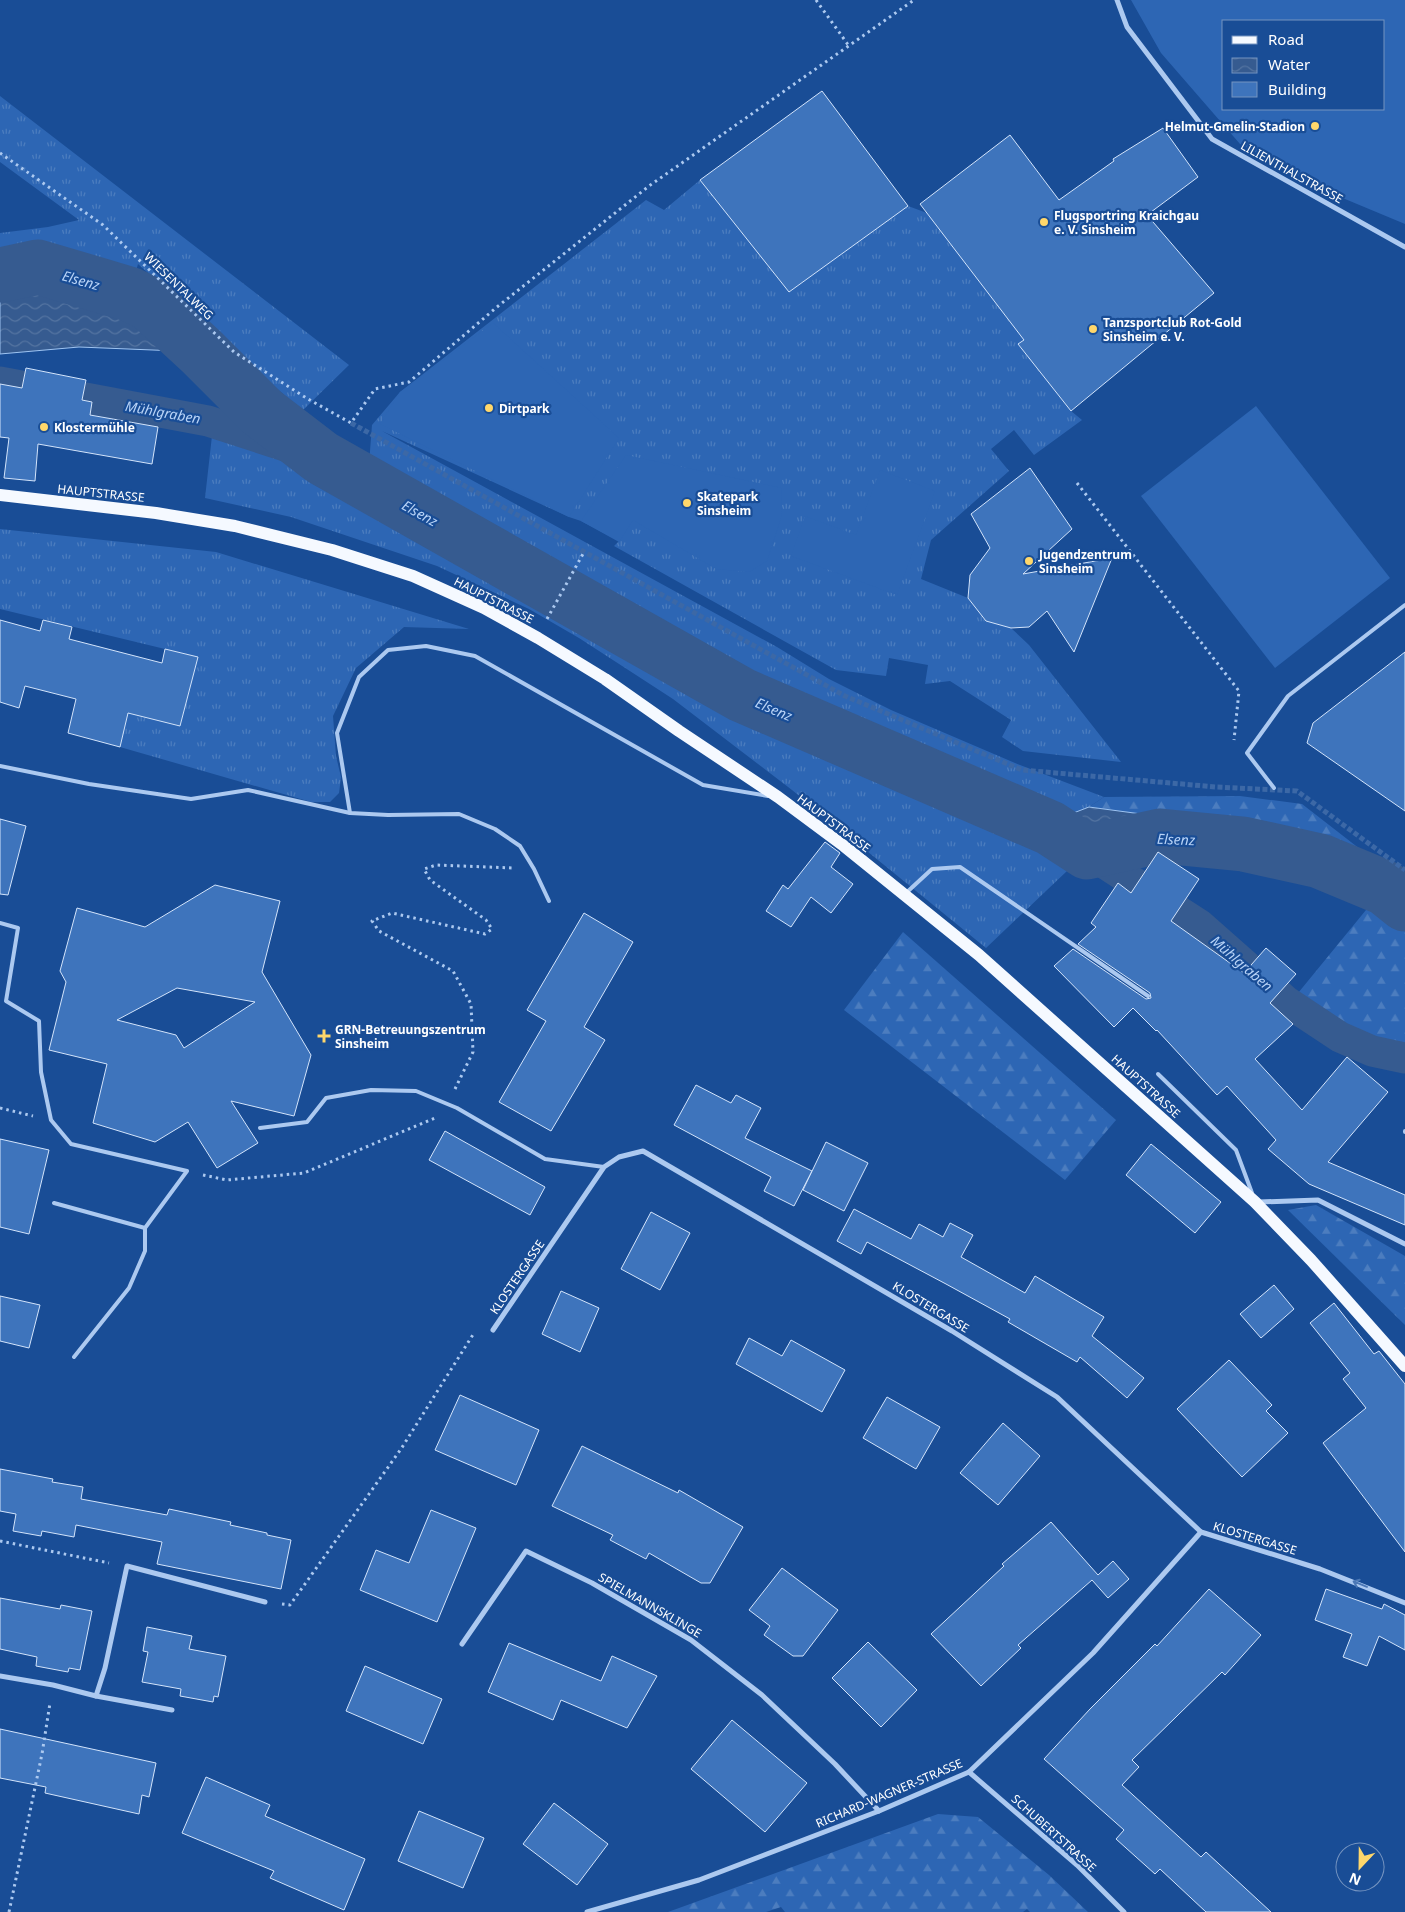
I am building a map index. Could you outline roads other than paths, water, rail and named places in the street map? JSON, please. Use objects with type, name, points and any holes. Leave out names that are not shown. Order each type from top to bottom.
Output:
[{"type":"main road","name":"HAUPTSTRASSE","points":[[0,495],[156,513],[236,526],[332,550],[413,576],[484,608],[605,678],[679,731],[778,797],[844,846],[980,955],[1255,1202],[1311,1260],[1405,1366]]},
{"type":"street","name":"LILIENTHALSTRASSE","points":[[1117,0],[1127,27],[1212,139],[1405,247]]},
{"type":"street","name":"KLOSTERGASSE","points":[[493,1330],[604,1167],[619,1157],[643,1151],[952,1331],[1057,1397],[1201,1532],[1320,1568],[1405,1603]]},
{"type":"street","points":[[1255,1202],[1318,1200],[1405,1244]]},
{"type":"street","name":"RICHARD-WAGNER-STRASSE","points":[[587,1912],[699,1880],[879,1811],[969,1772],[1093,1653],[1201,1532]]},
{"type":"street","name":"SPIELMANNSKLINGE","points":[[462,1644],[526,1551],[592,1583],[692,1640],[762,1695],[835,1764],[879,1811]]},
{"type":"street","points":[[96,1696],[127,1566],[264,1602]]},
{"type":"street","points":[[0,1676],[172,1710]]},
{"type":"street","name":"SCHUBERTSTRASSE","points":[[969,1772],[1077,1865],[1124,1912]]},
{"type":"lane","points":[[1274,788],[1247,753],[1288,696],[1405,605]]},
{"type":"lane","points":[[350,813],[337,732],[359,677],[388,650],[426,646],[475,656],[703,785],[778,797]]},
{"type":"lane","points":[[0,766],[89,784],[191,800],[248,790],[350,813],[388,815],[459,814],[495,829],[520,846],[534,869],[548,902]]},
{"type":"lane","points":[[905,895],[932,868],[960,867],[1148,996]]},
{"type":"lane","points":[[0,923],[18,928],[6,1000],[39,1021],[41,1072],[51,1120],[71,1144],[187,1171],[145,1228],[145,1251],[129,1288],[74,1357]]},
{"type":"lane","name":"HAUPTSTRASSE","points":[[1158,1074],[1236,1150],[1255,1202]]},
{"type":"lane","points":[[260,1128],[307,1122],[326,1098],[371,1090],[416,1091],[457,1108],[545,1159],[604,1167]]},
{"type":"lane","points":[[54,1204],[145,1228]]},
{"type":"water","points":[[38,267],[129,294],[150,304],[202,352],[79,347],[0,354],[0,275]]},
{"type":"water","points":[[1089,807],[1149,815],[1243,844],[1160,836],[1087,852],[1050,828],[1063,817]]},
{"type":"waterway","name":"Elsenz","points":[[0,275],[38,267],[129,294],[150,304],[202,352],[262,412],[322,458],[742,695],[1050,828],[1087,852],[1160,836],[1243,844],[1320,861],[1385,888],[1405,904]]},
{"type":"waterway","name":"Mühlgraben","points":[[0,382],[208,421],[322,458]]},
{"type":"waterway","name":"Mühlgraben","points":[[1087,852],[1200,925],[1287,1002],[1340,1037],[1372,1051],[1405,1058]]},
{"type":"tunnel","points":[[351,423],[845,696],[1022,770],[1216,787],[1297,791],[1405,870]]},
{"type":"place","name":"Helmut-Gmelin-Stadion","points":[[1315,126]]},
{"type":"place","name":"Flugsportring Kraichgau e. V. Sinsheim","points":[[1044,222]]},
{"type":"place","name":"Tanzsportclub Rot-Gold Sinsheim e. V.","points":[[1093,329]]},
{"type":"place","name":"Dirtpark","points":[[489,408]]},
{"type":"place","name":"Klostermühle","points":[[44,427]]},
{"type":"place","name":"Skatepark Sinsheim","points":[[687,503]]},
{"type":"place","name":"Jugendzentrum Sinsheim","points":[[1029,561]]},
{"type":"place","name":"GRN-Betreuungszentrum Sinsheim","points":[[324,1036]]}]
